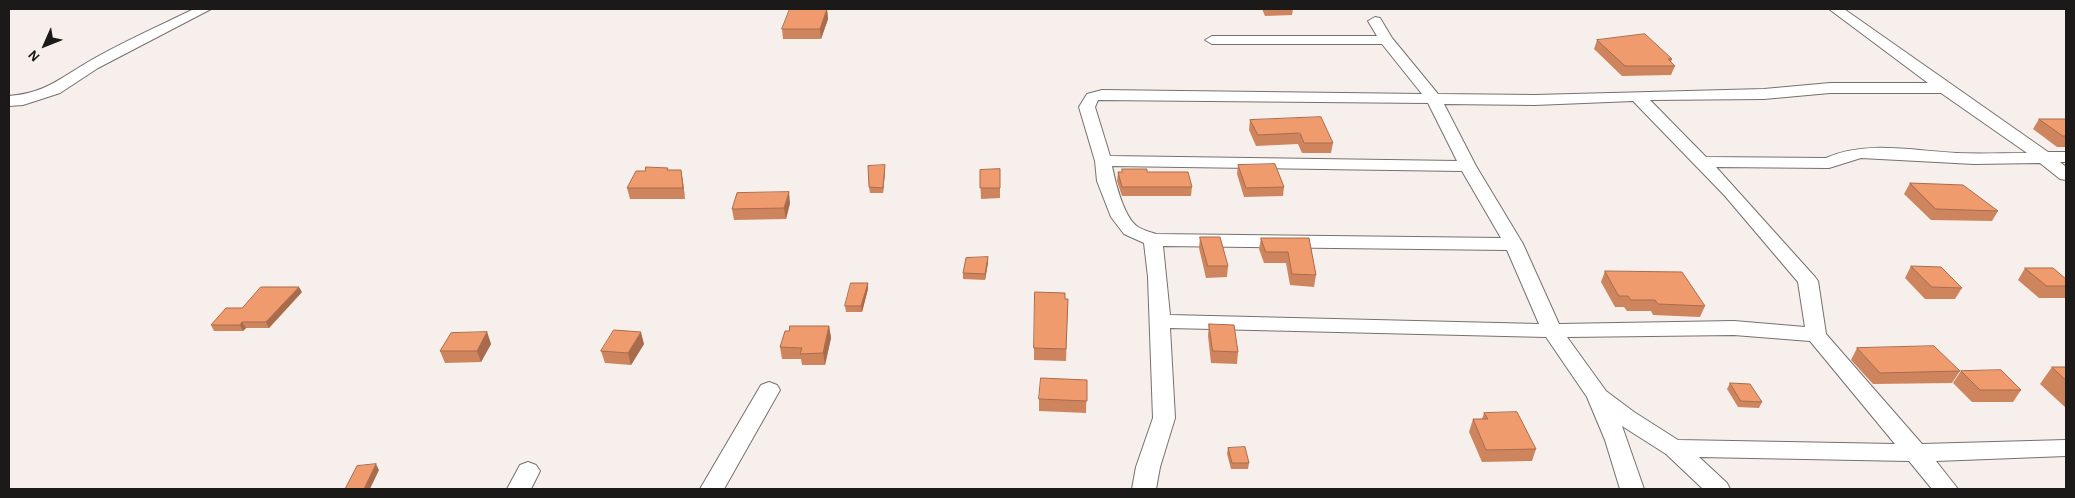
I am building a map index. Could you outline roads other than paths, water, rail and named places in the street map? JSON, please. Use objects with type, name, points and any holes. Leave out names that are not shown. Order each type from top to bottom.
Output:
[{"type":"street","points":[[9,101],[23,100],[55,90],[93,65],[204,9]]},
{"type":"street","points":[[1836,9],[2066,175]]},
{"type":"street","points":[[1375,21],[1386,40],[1433,98],[1468,166],[1514,244],[1552,331],[1596,395],[1617,440],[1632,489]]},
{"type":"street","points":[[1212,40],[1386,40]]},
{"type":"street","points":[[1514,244],[1153,240],[1130,230],[1120,217],[1106,181],[1103,161],[1087,106],[1092,97],[1112,95],[1535,100],[1764,94],[1830,88],[1944,88]]},
{"type":"street","points":[[1638,96],[1731,192],[1808,281],[1816,335],[1946,489]]},
{"type":"street","points":[[1702,162],[1829,163],[1847,155],[1861,153],[1974,159],[2066,157]]},
{"type":"street","points":[[1103,161],[1468,166]]},
{"type":"street","points":[[1144,489],[1148,467],[1164,418],[1160,320],[1153,240]]},
{"type":"street","points":[[1160,320],[1552,331],[1734,328],[1816,335]]},
{"type":"street","points":[[712,489],[769,390]]},
{"type":"street","points":[[1596,395],[1626,418],[1674,448],[1718,489]]},
{"type":"street","points":[[1674,448],[1914,453],[2066,448]]}]
